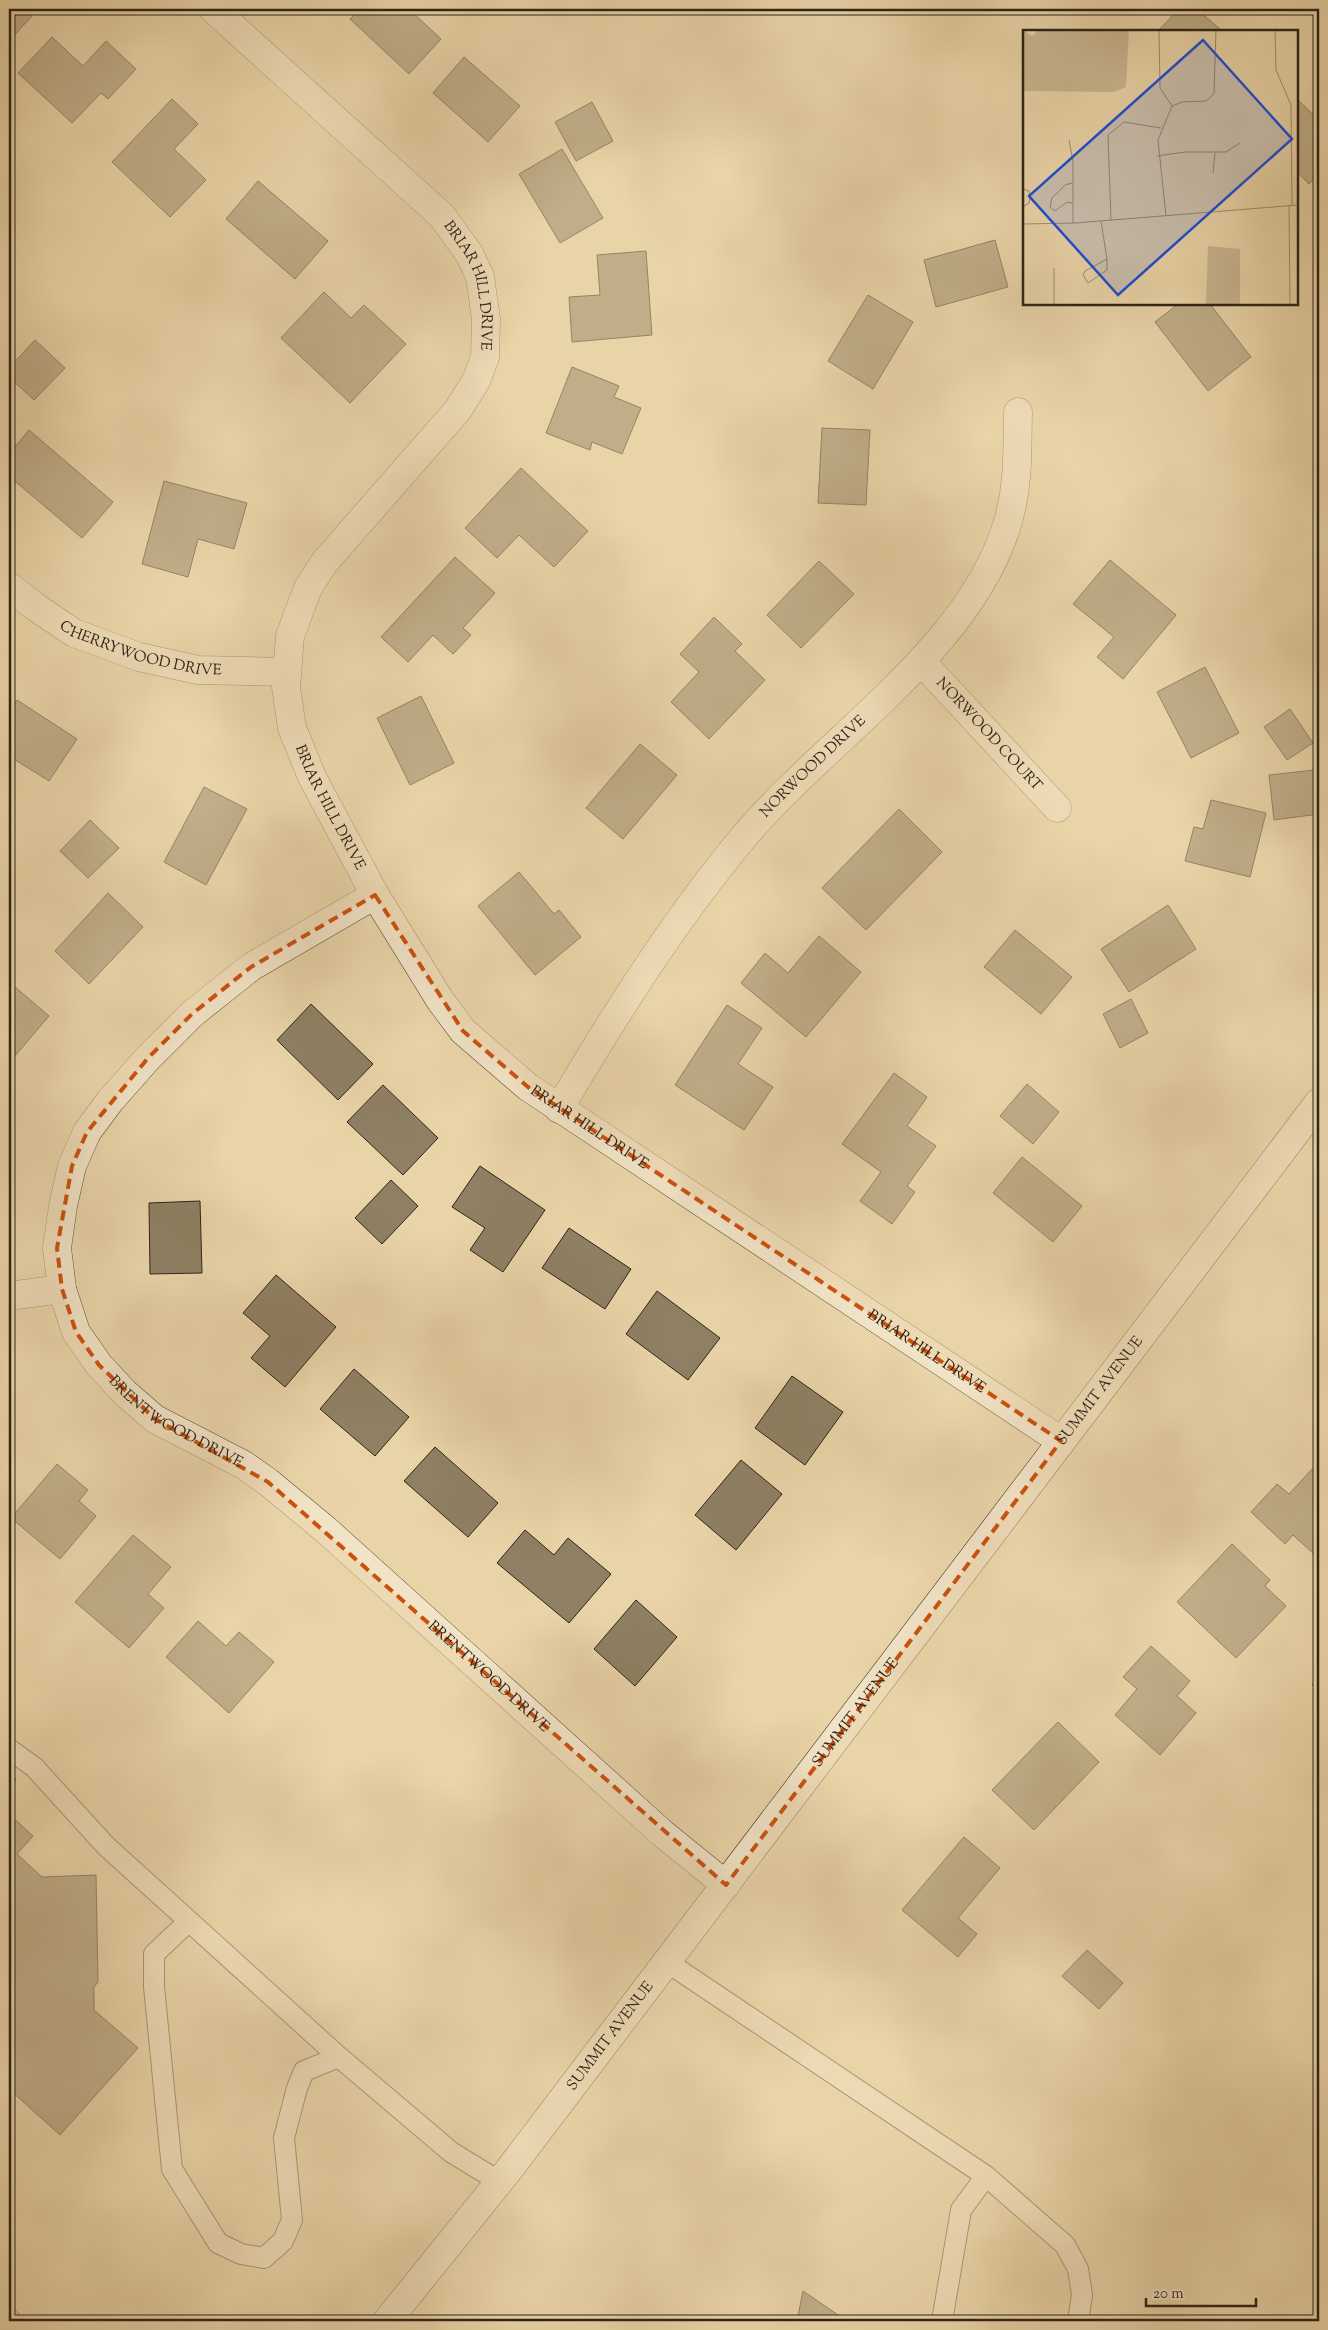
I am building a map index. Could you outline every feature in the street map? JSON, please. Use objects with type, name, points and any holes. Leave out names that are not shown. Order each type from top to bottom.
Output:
[{"type":"street","name":"BRIAR HILL DRIVE","points":[[213,9],[442,216],[474,263],[480,277],[486,319],[485,357],[476,381],[457,411],[324,563],[308,588],[290,636],[286,688],[292,728],[312,777],[375,894],[440,1000],[463,1031],[528,1087],[1061,1441]]},
{"type":"street","name":"NORWOOD DRIVE","points":[[559,1109],[605,1031],[709,880],[738,844],[796,780],[921,661],[960,614],[988,572],[1008,519],[1018,474],[1018,412]]},
{"type":"street","name":"CHERRYWOOD DRIVE","points":[[9,586],[34,606],[74,633],[139,657],[198,670],[286,672]]},
{"type":"street","name":"NORWOOD COURT","points":[[921,661],[1057,808]]},
{"type":"street","name":"BRENTWOOD DRIVE","points":[[375,894],[251,967],[192,1014],[148,1058],[110,1101],[87,1132],[72,1166],[63,1206],[57,1248],[62,1288],[76,1332],[99,1365],[125,1394],[155,1419],[244,1465],[268,1482],[326,1530],[662,1833],[726,1885]]},
{"type":"street","name":"SUMMIT AVENUE","points":[[387,2321],[500,2182],[1319,1102]]},
{"type":"street","points":[[9,1296],[62,1288]]},
{"type":"lane","points":[[9,1749],[34,1767],[106,1846],[339,2057],[451,2152],[500,2182]]},
{"type":"lane","points":[[188,1922],[154,1954],[154,1987],[172,2169],[218,2243],[241,2254],[264,2258],[283,2241],[292,2220],[284,2138],[297,2088],[304,2071],[339,2057]]},
{"type":"lane","points":[[667,1962],[986,2176],[1065,2245],[1078,2270],[1082,2295],[1078,2321]]},
{"type":"lane","points":[[942,2321],[961,2210],[986,2176]]},
{"type":"highlighted area","points":[[375,895],[463,1031],[528,1087],[1061,1441],[726,1885],[268,1482],[155,1419],[99,1365],[76,1332],[62,1289],[57,1248],[72,1166],[87,1132],[148,1058],[192,1014],[251,967]]},
{"type":"building","points":[[9,9],[25,9],[32,16],[9,41]]},
{"type":"building","points":[[360,9],[409,9],[441,39],[409,74],[350,19]]},
{"type":"building","points":[[1179,9],[1197,9],[1221,30],[1159,30]]},
{"type":"building","points":[[52,37],[83,66],[106,41],[136,69],[108,99],[101,93],[72,123],[18,73]]},
{"type":"building","points":[[464,57],[520,106],[488,142],[433,93]]},
{"type":"building","points":[[172,99],[198,124],[174,149],[206,180],[170,217],[112,162]]},
{"type":"building","points":[[1298,100],[1319,120],[1319,173],[1309,184],[1298,173]]},
{"type":"building","points":[[592,102],[613,141],[576,161],[555,122]]},
{"type":"building","points":[[562,149],[603,218],[560,243],[519,174]]},
{"type":"building","points":[[258,181],[328,241],[295,279],[226,219]]},
{"type":"building","points":[[995,240],[1008,287],[936,307],[924,260]]},
{"type":"building","points":[[646,251],[652,335],[572,342],[569,297],[600,295],[597,255]]},
{"type":"building","points":[[324,292],[351,318],[364,305],[406,344],[350,403],[281,338]]},
{"type":"building","points":[[868,295],[913,322],[873,389],[828,361]]},
{"type":"building","points":[[1177,305],[1211,305],[1251,357],[1208,391],[1155,322]]},
{"type":"building","points":[[35,340],[65,368],[34,400],[9,377],[9,368]]},
{"type":"building","points":[[572,367],[619,386],[614,397],[641,408],[622,454],[592,442],[590,450],[546,433]]},
{"type":"building","points":[[822,428],[870,430],[866,505],[818,503]]},
{"type":"building","points":[[29,430],[113,502],[82,538],[9,476],[9,454]]},
{"type":"building","points":[[521,468],[588,531],[554,567],[519,535],[497,558],[465,528]]},
{"type":"building","points":[[164,481],[247,503],[234,549],[198,539],[188,577],[142,564]]},
{"type":"building","points":[[455,557],[495,593],[463,628],[471,635],[453,654],[433,635],[408,662],[381,637]]},
{"type":"building","points":[[1110,560],[1176,615],[1123,679],[1097,657],[1114,637],[1073,604]]},
{"type":"building","points":[[819,561],[854,594],[801,648],[767,615]]},
{"type":"building","points":[[714,617],[742,644],[735,651],[765,680],[709,739],[671,702],[699,672],[680,654]]},
{"type":"building","points":[[1205,667],[1239,733],[1191,758],[1157,692]]},
{"type":"building","points":[[421,696],[454,763],[410,785],[377,718]]},
{"type":"building","points":[[17,700],[77,739],[49,781],[9,756],[9,714]]},
{"type":"building","points":[[1290,709],[1313,743],[1287,760],[1264,727]]},
{"type":"building","points":[[640,744],[677,775],[623,839],[586,808]]},
{"type":"building","points":[[1314,770],[1319,814],[1274,820],[1269,775]]},
{"type":"building","points":[[204,787],[247,809],[206,885],[164,862]]},
{"type":"building","points":[[1211,800],[1266,813],[1250,877],[1185,861],[1194,827],[1203,829]]},
{"type":"building","points":[[899,809],[942,852],[866,930],[822,888]]},
{"type":"building","points":[[90,820],[119,848],[88,878],[60,851]]},
{"type":"building","points":[[519,872],[554,914],[559,910],[581,937],[535,975],[478,906]]},
{"type":"building","points":[[108,893],[143,927],[89,984],[55,951]]},
{"type":"building","points":[[1168,905],[1196,949],[1129,992],[1101,949]]},
{"type":"building","points":[[1015,930],[1072,977],[1041,1014],[984,967]]},
{"type":"building","points":[[819,936],[861,972],[806,1037],[741,983],[765,953],[788,973]]},
{"type":"building","points":[[14,986],[49,1016],[9,1063],[9,993]]},
{"type":"building","points":[[1131,999],[1148,1033],[1120,1048],[1103,1014]]},
{"type":"building","points":[[311,1004],[373,1064],[338,1100],[277,1040]]},
{"type":"building","points":[[727,1005],[762,1028],[738,1064],[773,1087],[744,1130],[675,1085]]},
{"type":"building","points":[[894,1073],[927,1097],[907,1126],[936,1146],[907,1186],[915,1192],[892,1224],[860,1201],[881,1172],[842,1144]]},
{"type":"building","points":[[1027,1084],[1059,1112],[1033,1144],[1000,1116]]},
{"type":"building","points":[[383,1085],[438,1138],[403,1175],[347,1122]]},
{"type":"building","points":[[1022,1157],[1082,1206],[1053,1242],[993,1193]]},
{"type":"building","points":[[480,1166],[545,1210],[503,1272],[470,1250],[485,1228],[452,1207]]},
{"type":"building","points":[[391,1180],[418,1206],[382,1244],[355,1218]]},
{"type":"building","points":[[200,1201],[202,1273],[150,1274],[149,1203]]},
{"type":"building","points":[[569,1228],[631,1269],[605,1309],[542,1268]]},
{"type":"building","points":[[276,1275],[336,1327],[285,1387],[251,1358],[270,1336],[243,1313]]},
{"type":"building","points":[[657,1291],[720,1338],[688,1380],[626,1334]]},
{"type":"building","points":[[354,1369],[409,1417],[375,1456],[320,1409]]},
{"type":"building","points":[[792,1376],[843,1412],[805,1465],[755,1428]]},
{"type":"building","points":[[435,1447],[498,1503],[468,1537],[404,1481]]},
{"type":"building","points":[[741,1460],[782,1494],[736,1550],[695,1515]]},
{"type":"building","points":[[57,1464],[88,1490],[79,1501],[96,1516],[60,1559],[11,1518]]},
{"type":"building","points":[[1314,1467],[1319,1472],[1319,1549],[1314,1554],[1293,1535],[1285,1544],[1251,1512],[1277,1484],[1289,1494]]},
{"type":"building","points":[[525,1530],[554,1555],[568,1538],[611,1574],[569,1623],[497,1563]]},
{"type":"building","points":[[133,1535],[171,1567],[148,1594],[164,1608],[129,1648],[75,1602]]},
{"type":"building","points":[[1232,1544],[1270,1580],[1265,1586],[1286,1606],[1236,1658],[1177,1602]]},
{"type":"building","points":[[636,1600],[677,1637],[635,1686],[594,1649]]},
{"type":"building","points":[[198,1621],[226,1646],[239,1632],[274,1662],[229,1713],[166,1657]]},
{"type":"building","points":[[1151,1646],[1190,1681],[1177,1696],[1196,1713],[1160,1755],[1115,1715],[1137,1689],[1123,1677]]},
{"type":"building","points":[[1319,1675],[1319,1691],[1312,1685]]},
{"type":"building","points":[[1058,1722],[1099,1762],[1034,1830],[992,1790]]},
{"type":"building","points":[[9,1773],[16,1779],[9,1788]]},
{"type":"building","points":[[9,1814],[33,1836],[17,1854],[42,1877],[96,1875],[98,1982],[94,1987],[94,2010],[138,2048],[60,2135],[9,2089]]},
{"type":"building","points":[[964,1837],[1000,1868],[958,1918],[977,1934],[958,1957],[902,1910]]},
{"type":"building","points":[[1087,1950],[1123,1983],[1099,2009],[1062,1976]]},
{"type":"building","points":[[803,2291],[847,2321],[797,2321]]},
{"type":"building","points":[[772,2318],[788,2321],[771,2321]]}]
